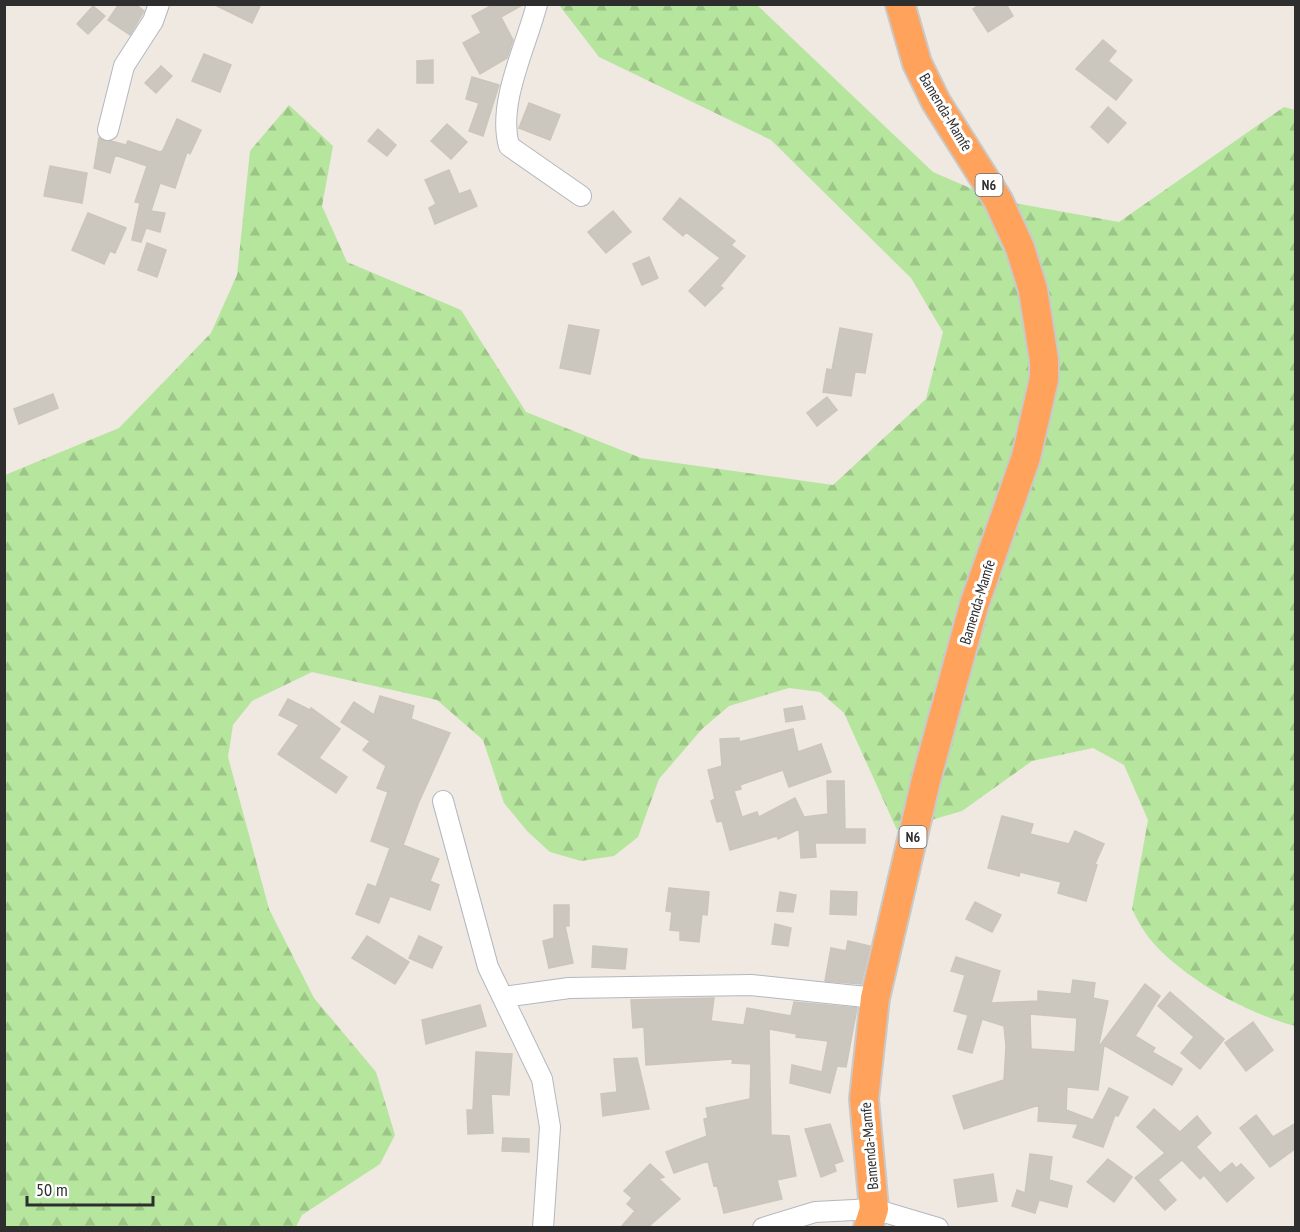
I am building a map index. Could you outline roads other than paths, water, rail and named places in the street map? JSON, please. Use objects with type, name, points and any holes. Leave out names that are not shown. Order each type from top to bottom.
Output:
[{"type":"highway","name":"Bamenda-Mamfe","points":[[871,1218],[864,1099],[875,998],[926,780],[974,605],[1026,457],[1044,378],[1044,360],[1033,290],[1020,248],[998,200],[936,102],[917,63],[900,4]]},
{"type":"street","points":[[108,130],[124,66],[153,21],[159,4]]},
{"type":"street","points":[[537,4],[517,64],[505,132],[509,146],[581,196]]},
{"type":"street","points":[[443,801],[488,967],[542,1079],[550,1127],[543,1227]]},
{"type":"street","points":[[504,997],[569,988],[751,986],[875,998]]},
{"type":"street","points":[[763,1227],[815,1212],[938,1227]]}]
